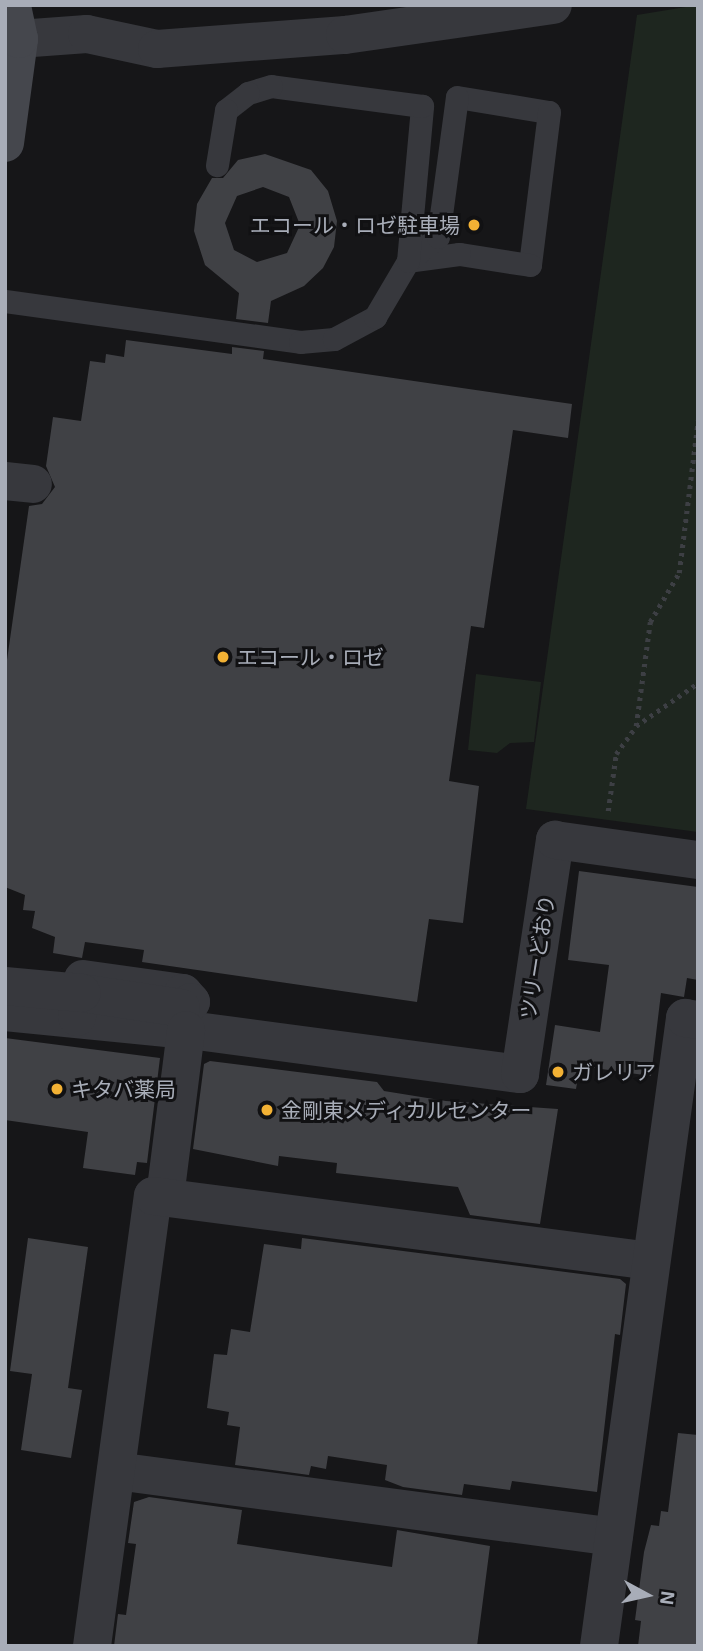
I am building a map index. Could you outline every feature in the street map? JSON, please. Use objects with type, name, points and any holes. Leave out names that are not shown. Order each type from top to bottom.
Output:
[{"type":"main road","points":[[5,144],[12,28]]},
{"type":"street","points":[[12,28],[87,34],[157,49],[345,35],[553,5]]},
{"type":"street","name":"ツリーどおり","points":[[186,1030],[520,1074],[555,840],[602,847]]},
{"type":"street","points":[[602,847],[698,860]]},
{"type":"street","points":[[5,986],[79,1008],[186,1030],[165,1197]]},
{"type":"street","points":[[5,1013],[79,1008]]},
{"type":"street","points":[[598,1646],[685,1018],[698,1020]]},
{"type":"street","points":[[92,1646],[153,1196],[651,1261]]},
{"type":"street","points":[[116,1471],[614,1537]]},
{"type":"lane","points":[[217,164],[226,110],[260,89],[271,86],[422,106],[408,261]]},
{"type":"lane","points":[[5,301],[300,342],[334,339],[375,317],[408,261],[439,237],[457,97],[549,112],[530,265],[458,254],[408,261]]},
{"type":"path","points":[[636,726],[650,622],[679,573],[698,420]]},
{"type":"path","points":[[602,847],[616,754],[636,726],[698,683]]},
{"type":"shaded area","points":[[698,5],[698,832],[526,809],[637,15]]},
{"type":"shaded area","points":[[476,674],[541,682],[534,742],[510,743],[497,753],[468,750]]},
{"type":"building","points":[[265,154],[311,170],[328,191],[337,221],[334,247],[323,268],[304,286],[271,301],[268,323],[236,319],[239,293],[205,265],[194,231],[197,204],[212,178],[223,178],[238,160]],"holes":[[[263,187],[289,197],[300,225],[287,253],[257,262],[234,250],[225,223],[237,196]]]},
{"type":"building","points":[[126,340],[232,354],[232,347],[264,351],[263,359],[572,404],[568,438],[513,430],[484,628],[471,626],[449,781],[479,786],[463,923],[429,919],[417,1002],[142,962],[144,950],[85,942],[82,958],[53,953],[55,937],[32,928],[35,911],[23,910],[25,895],[5,887],[5,674],[29,506],[42,504],[55,487],[46,466],[53,417],[81,421],[90,361],[105,363],[106,354],[124,357]]},
{"type":"building","points":[[579,871],[698,887],[698,980],[687,978],[684,997],[661,993],[651,1076],[580,1066],[576,1089],[546,1085],[555,1025],[600,1032],[609,965],[568,960]]},
{"type":"building","points":[[5,1038],[160,1058],[147,1163],[137,1162],[135,1175],[83,1168],[88,1132],[5,1120]]},
{"type":"building","points":[[210,1061],[377,1082],[384,1091],[446,1101],[558,1109],[540,1224],[470,1215],[458,1187],[336,1173],[337,1163],[279,1156],[278,1166],[193,1149],[204,1064]]},
{"type":"building","points":[[28,1238],[88,1247],[68,1388],[82,1390],[71,1458],[21,1450],[32,1374],[10,1371]]},
{"type":"building","points":[[302,1238],[620,1279],[626,1284],[620,1335],[615,1334],[597,1492],[512,1481],[510,1490],[464,1484],[462,1495],[403,1487],[385,1480],[387,1465],[328,1456],[326,1469],[311,1466],[309,1475],[235,1465],[240,1427],[227,1425],[229,1412],[207,1408],[214,1354],[227,1355],[231,1329],[250,1332],[264,1244],[301,1249]]},
{"type":"building","points":[[678,1433],[698,1435],[698,1646],[638,1646],[641,1621],[635,1620],[644,1552],[651,1525],[659,1526],[661,1511],[668,1512]]},
{"type":"building","points":[[149,1497],[242,1510],[237,1544],[392,1567],[397,1530],[490,1546],[477,1646],[114,1646],[118,1614],[126,1615],[136,1544],[128,1543],[134,1502]]},
{"type":"place","name":"エコール・ロゼ駐車場","points":[[474,225]]},
{"type":"place","name":"エコール・ロゼ","points":[[223,657]]},
{"type":"place","name":"ガレリア","points":[[558,1072]]},
{"type":"place","name":"キタバ薬局","points":[[57,1089]]},
{"type":"place","name":"金剛東メディカルセンター","points":[[267,1110]]}]
